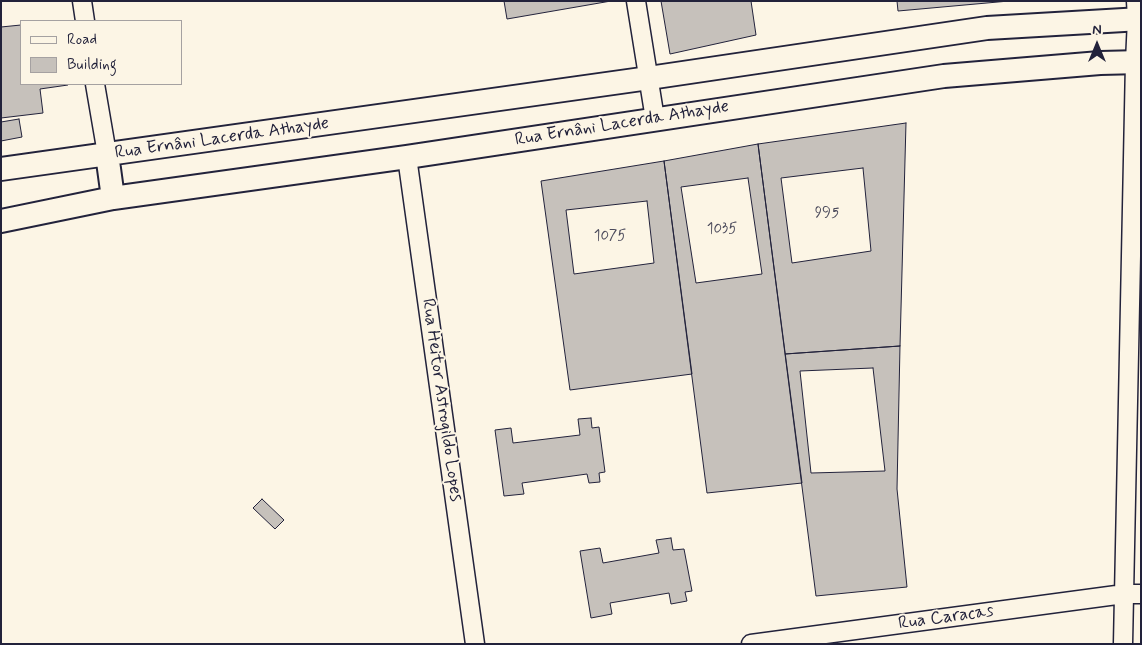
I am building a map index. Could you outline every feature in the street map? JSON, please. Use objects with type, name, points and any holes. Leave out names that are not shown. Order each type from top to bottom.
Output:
[{"type":"street","points":[[82,1],[85,20]]},
{"type":"street","points":[[636,1],[654,120]]},
{"type":"street","points":[[1123,644],[1132,594],[1138,13]]},
{"type":"street","name":"Rua Ernâni Lacerda Athayde","points":[[1138,13],[987,28],[107,154],[113,198],[407,157],[944,76],[1100,62],[1138,62]]},
{"type":"street","points":[[1,169],[107,154],[95,85]]},
{"type":"street","name":"Rua Heitor Astrogildo Lopes","points":[[407,157],[475,644]]},
{"type":"street","points":[[1,221],[113,198]]},
{"type":"street","name":"Rua Caracas","points":[[751,644],[1132,594]]},
{"type":"building","points":[[504,1],[611,1],[507,19]]},
{"type":"building","points":[[661,1],[751,1],[756,35],[670,54]]},
{"type":"building","points":[[897,1],[1009,1],[898,11]]},
{"type":"building","points":[[20,25],[20,85],[68,85],[40,89],[43,113],[1,118],[1,27]]},
{"type":"building","points":[[19,119],[22,137],[1,141],[1,122]]},
{"type":"building","points":[[906,123],[900,346],[785,354],[758,144]]},
{"type":"building","points":[[758,144],[802,483],[707,493],[664,161]]},
{"type":"building","points":[[664,161],[692,374],[570,390],[541,181]]},
{"type":"building","points":[[863,168],[871,251],[792,263],[781,178]]},
{"type":"building","points":[[748,178],[762,274],[696,283],[681,187]]},
{"type":"building","points":[[647,201],[654,263],[574,274],[566,210]]},
{"type":"building","points":[[900,346],[897,489],[907,587],[816,596],[785,354]]},
{"type":"building","points":[[873,368],[885,471],[811,473],[800,371]]},
{"type":"building","points":[[591,418],[592,428],[599,427],[605,472],[599,473],[600,482],[589,483],[587,474],[522,483],[524,494],[504,496],[495,430],[511,428],[513,443],[580,435],[578,419]]},
{"type":"building","points":[[262,499],[284,520],[275,529],[253,508]]},
{"type":"building","points":[[671,538],[673,550],[684,549],[692,591],[685,592],[687,601],[671,604],[669,593],[610,603],[612,614],[591,618],[580,551],[600,548],[603,563],[659,553],[656,540]]}]
